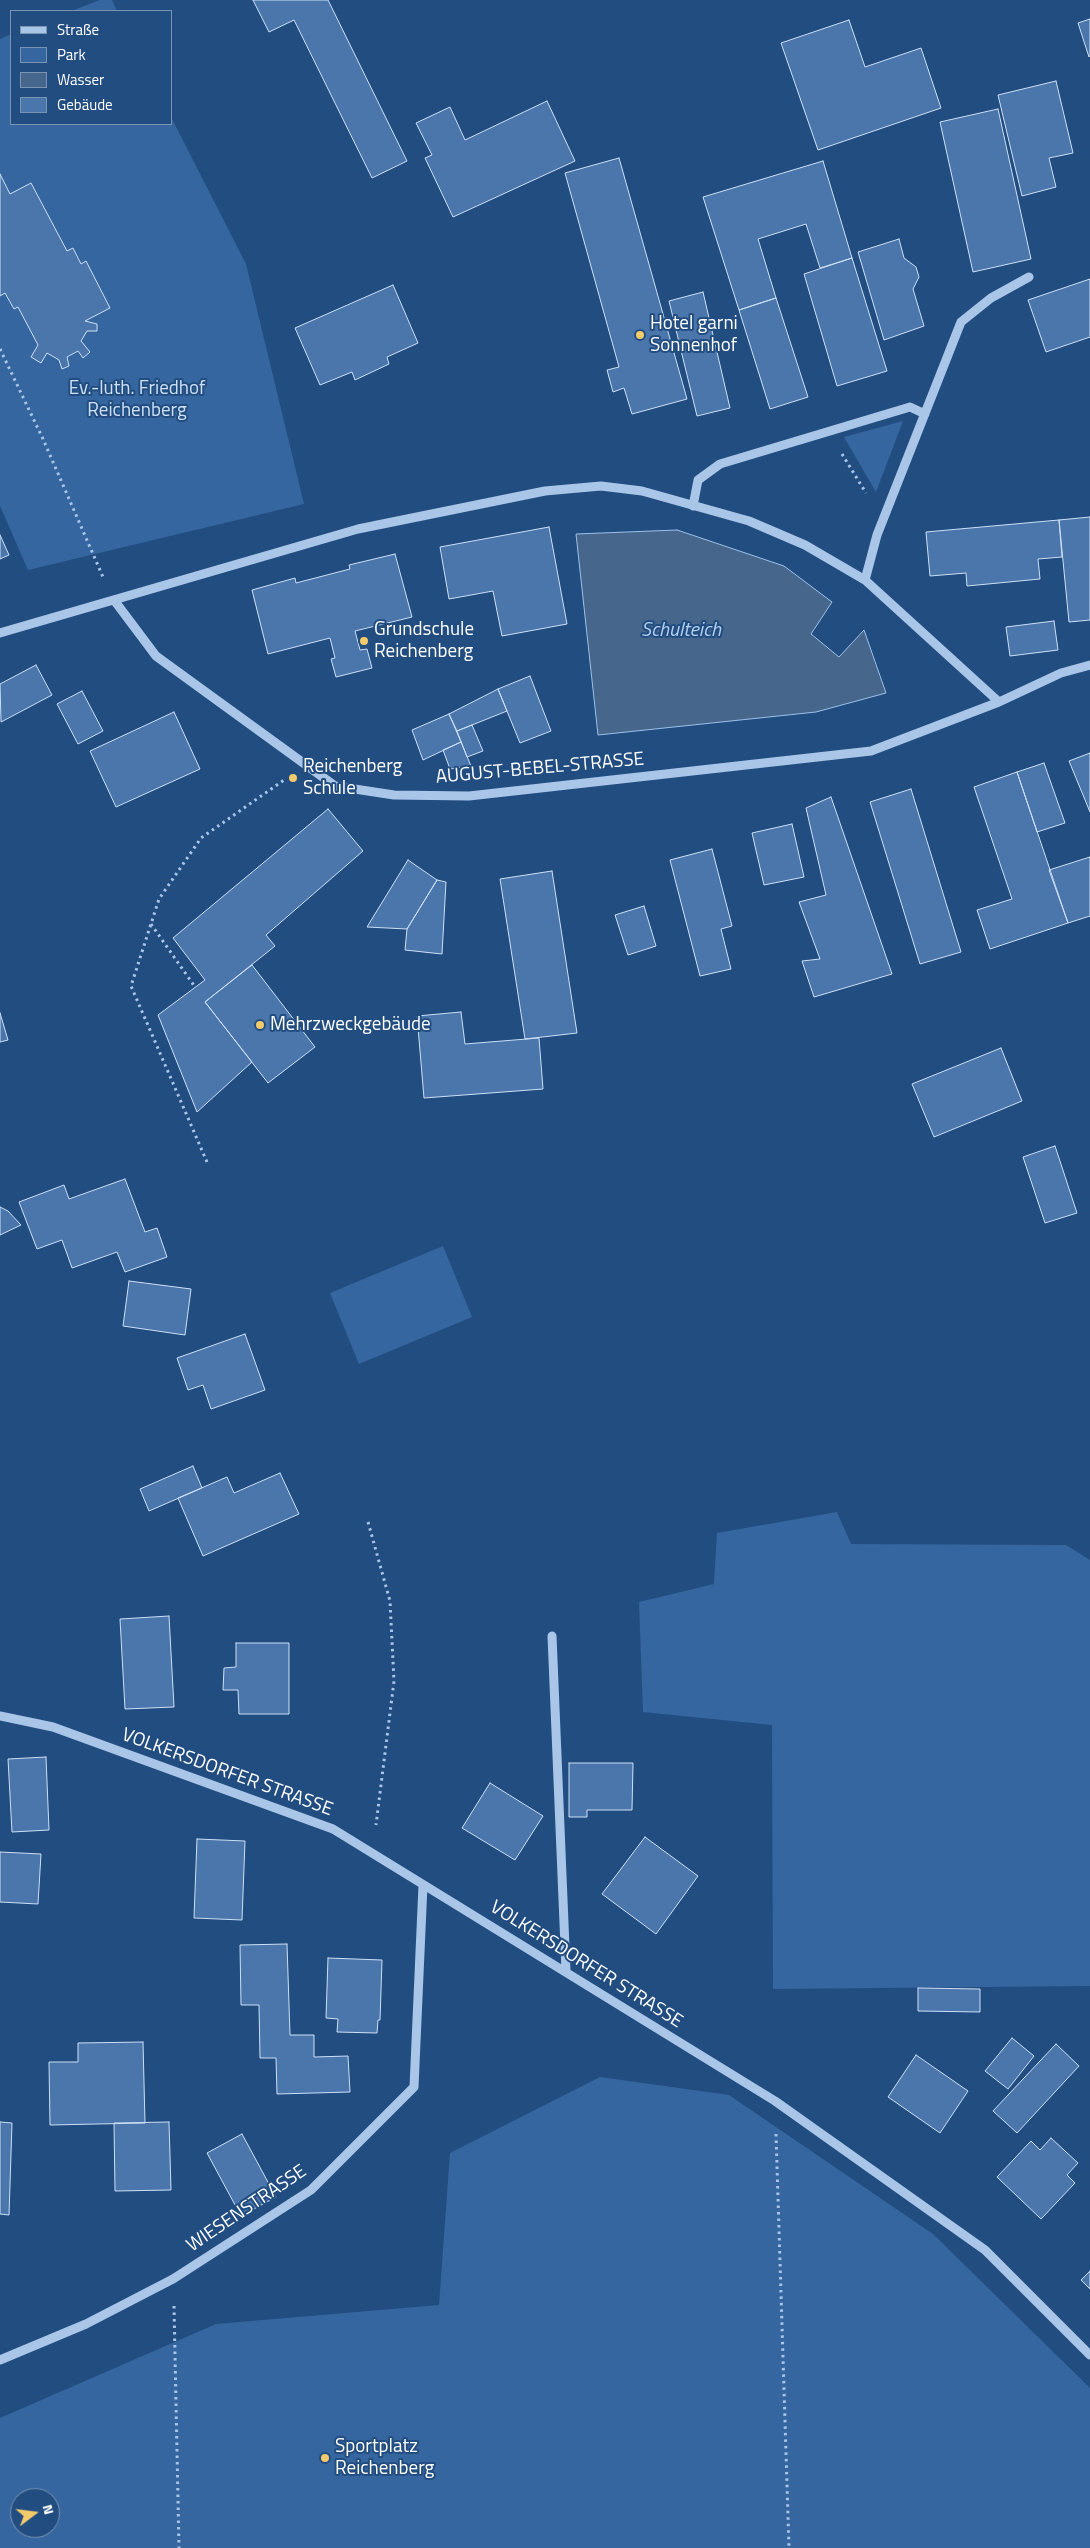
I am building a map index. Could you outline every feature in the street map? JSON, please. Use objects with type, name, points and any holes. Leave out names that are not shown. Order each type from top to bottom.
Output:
[{"type":"street","points":[[865,580],[883,518],[960,322],[990,298],[1029,277]]},
{"type":"street","points":[[693,506],[698,480],[720,464],[910,407],[925,414]]},
{"type":"street","points":[[0,634],[358,529],[545,491],[601,486],[642,491],[749,521],[789,538],[865,580],[999,702]]},
{"type":"street","name":"AUGUST-BEBEL-STRASSE","points":[[114,600],[156,656],[335,786],[394,795],[469,796],[871,751],[999,702],[1061,673],[1090,665]]},
{"type":"street","points":[[552,1636],[566,1971]]},
{"type":"street","name":"VOLKERSDORFER STRASSE","points":[[0,1716],[53,1727],[333,1829],[566,1971],[775,2102],[986,2250],[1090,2355]]},
{"type":"street","name":"WIESENSTRASSE","points":[[0,2360],[86,2324],[173,2279],[311,2190],[414,2086],[424,1884]]},
{"type":"path","points":[[0,349],[43,439],[114,600]]},
{"type":"path","points":[[829,432],[862,488],[883,518]]},
{"type":"path","points":[[207,1162],[131,986],[159,899],[201,838],[278,786],[302,762]]},
{"type":"path","points":[[151,924],[195,987]]},
{"type":"path","points":[[368,1522],[390,1601],[394,1681],[372,1853]]},
{"type":"path","points":[[775,2102],[789,2548]]},
{"type":"path","points":[[173,2279],[179,2548]]},
{"type":"green space","points":[[100,0],[112,0],[117,10],[74,10]]},
{"type":"green space","name":"Ev.-luth. Friedhof Reichenberg","points":[[10,34],[10,125],[172,125],[172,119],[246,264],[304,504],[28,570],[0,506],[0,39]]},
{"type":"green space","points":[[903,421],[876,492],[844,437]]},
{"type":"green space","points":[[443,1246],[472,1317],[359,1364],[330,1293]]},
{"type":"green space","points":[[837,1512],[851,1544],[1066,1545],[1090,1560],[1090,1986],[773,1989],[772,1725],[643,1712],[639,1602],[714,1584],[717,1533]]},
{"type":"green space","points":[[600,2077],[729,2095],[933,2234],[1090,2388],[1090,2548],[0,2548],[0,2418],[216,2324],[439,2305],[450,2153]]},
{"type":"water","name":"Schulteich","points":[[677,530],[784,566],[832,602],[811,634],[839,657],[864,630],[886,693],[816,712],[598,735],[576,534]]},
{"type":"building","points":[[253,0],[328,0],[407,161],[372,178],[294,20],[269,32]]},
{"type":"building","points":[[1090,19],[1090,56],[1089,57],[1078,23]]},
{"type":"building","points":[[849,20],[865,67],[921,48],[941,108],[818,150],[781,43]]},
{"type":"building","points":[[1056,81],[1073,153],[1049,158],[1056,187],[1022,196],[998,95]]},
{"type":"building","points":[[547,101],[575,161],[453,217],[425,158],[432,155],[416,123],[450,107],[465,140]]},
{"type":"building","points":[[998,109],[1031,259],[973,272],[940,122]]},
{"type":"building","points":[[619,158],[687,399],[632,414],[624,388],[613,392],[607,370],[619,367],[565,173]]},
{"type":"building","points":[[823,161],[852,258],[820,268],[806,224],[758,239],[776,298],[739,310],[703,197]]},
{"type":"building","points":[[0,174],[10,194],[31,183],[67,251],[73,248],[81,264],[86,261],[110,308],[85,321],[97,324],[97,331],[87,331],[81,341],[90,352],[83,358],[78,351],[67,357],[69,366],[62,369],[59,360],[47,353],[41,363],[31,357],[38,345],[18,307],[14,309],[5,293],[0,296]]},
{"type":"building","points":[[899,239],[904,258],[916,267],[919,277],[913,289],[924,326],[884,340],[858,252]]},
{"type":"building","points":[[852,258],[887,371],[837,386],[804,274]]},
{"type":"building","points":[[1090,279],[1090,337],[1046,352],[1028,300]]},
{"type":"building","points":[[393,285],[418,343],[387,357],[389,364],[355,380],[352,372],[320,385],[295,328]]},
{"type":"building","points":[[703,292],[730,408],[697,416],[669,301]]},
{"type":"building","points":[[776,298],[808,397],[770,409],[739,310]]},
{"type":"building","points":[[1090,517],[1090,620],[1069,622],[1059,520]]},
{"type":"building","points":[[1059,520],[1062,557],[1038,559],[1040,579],[967,586],[966,573],[930,576],[926,532]]},
{"type":"building","points":[[549,527],[567,624],[502,636],[493,591],[449,599],[440,547]]},
{"type":"building","points":[[0,535],[9,555],[0,559]]},
{"type":"building","points":[[395,554],[412,617],[355,631],[360,650],[367,649],[372,668],[336,677],[331,659],[335,658],[330,638],[268,654],[252,590],[295,578],[296,583],[350,569],[349,565]]},
{"type":"building","points":[[1054,621],[1058,650],[1010,656],[1006,627]]},
{"type":"building","points":[[36,665],[52,695],[1,722],[0,684]]},
{"type":"building","points":[[530,676],[551,731],[520,743],[498,689]]},
{"type":"building","points":[[498,689],[507,711],[457,731],[449,714]]},
{"type":"building","points":[[82,691],[103,731],[78,744],[57,704]]},
{"type":"building","points":[[174,712],[200,769],[116,807],[90,751]]},
{"type":"building","points":[[449,714],[461,742],[423,760],[412,730]]},
{"type":"building","points":[[472,725],[483,751],[467,757],[457,731]]},
{"type":"building","points":[[461,742],[471,766],[450,769],[443,750]]},
{"type":"building","points":[[1090,753],[1090,812],[1069,761]]},
{"type":"building","points":[[1044,763],[1065,823],[1037,832],[1017,772]]},
{"type":"building","points":[[1017,772],[1068,923],[990,949],[977,910],[1012,899],[974,787]]},
{"type":"building","points":[[911,789],[961,952],[920,964],[870,802]]},
{"type":"building","points":[[831,797],[892,974],[814,997],[802,961],[820,959],[799,902],[826,895],[806,808]]},
{"type":"building","points":[[328,809],[363,851],[266,935],[275,946],[205,1002],[252,1062],[197,1112],[158,1015],[205,980],[173,938]]},
{"type":"building","points":[[792,824],[804,877],[764,885],[752,833]]},
{"type":"building","points":[[712,849],[732,926],[721,929],[731,969],[700,976],[670,860]]},
{"type":"building","points":[[1090,857],[1090,916],[1068,923],[1049,870]]},
{"type":"building","points":[[408,860],[437,880],[407,929],[367,927]]},
{"type":"building","points":[[552,871],[577,1033],[525,1039],[500,879]]},
{"type":"building","points":[[437,880],[446,882],[442,954],[405,950],[407,929]]},
{"type":"building","points":[[644,906],[656,946],[628,955],[615,915]]},
{"type":"building","name":"Mehrzweckgebäude","points":[[252,965],[315,1047],[268,1083],[205,1002]]},
{"type":"building","points":[[461,1012],[465,1044],[539,1038],[543,1089],[424,1098],[417,1016]]},
{"type":"building","points":[[0,1013],[8,1040],[0,1042]]},
{"type":"building","points":[[1001,1048],[1022,1101],[934,1137],[912,1084]]},
{"type":"building","points":[[1055,1146],[1077,1213],[1045,1223],[1023,1157]]},
{"type":"building","points":[[125,1179],[145,1232],[157,1228],[167,1257],[125,1272],[117,1252],[72,1268],[62,1240],[37,1249],[19,1202],[64,1185],[69,1199]]},
{"type":"building","points":[[0,1207],[8,1211],[21,1225],[0,1235]]},
{"type":"building","points":[[129,1281],[191,1289],[185,1335],[123,1326]]},
{"type":"building","points":[[245,1334],[265,1390],[211,1409],[203,1385],[188,1390],[177,1358]]},
{"type":"building","points":[[193,1466],[202,1488],[149,1511],[140,1489]]},
{"type":"building","points":[[280,1473],[299,1514],[203,1556],[178,1498],[227,1477],[234,1493]]},
{"type":"building","points":[[169,1616],[174,1707],[125,1709],[120,1619]]},
{"type":"building","points":[[236,1643],[289,1643],[289,1714],[239,1714],[238,1690],[223,1690],[224,1668],[236,1667]]},
{"type":"building","points":[[46,1757],[49,1830],[12,1832],[8,1759]]},
{"type":"building","points":[[569,1763],[633,1763],[632,1810],[587,1810],[587,1817],[569,1817]]},
{"type":"building","points":[[490,1783],[543,1816],[515,1860],[462,1828]]},
{"type":"building","points":[[645,1837],[698,1876],[656,1934],[602,1894]]},
{"type":"building","points":[[197,1839],[245,1841],[242,1920],[194,1918]]},
{"type":"building","points":[[0,1852],[41,1854],[38,1904],[0,1902]]},
{"type":"building","points":[[287,1944],[290,2035],[314,2035],[314,2057],[348,2056],[350,2092],[277,2094],[276,2058],[260,2058],[259,2005],[241,2005],[240,1945]]},
{"type":"building","points":[[328,1958],[382,1960],[380,2020],[378,2020],[377,2033],[337,2032],[338,2019],[326,2018]]},
{"type":"building","points":[[918,1988],[980,1989],[980,2012],[918,2011]]},
{"type":"building","points":[[1012,2038],[1034,2056],[1008,2089],[985,2071]]},
{"type":"building","points":[[143,2042],[145,2123],[50,2125],[49,2062],[78,2062],[78,2043]]},
{"type":"building","points":[[1056,2044],[1079,2066],[1017,2133],[993,2111]]},
{"type":"building","points":[[916,2055],[968,2091],[940,2133],[888,2097]]},
{"type":"building","points":[[0,2122],[12,2123],[9,2215],[0,2214]]},
{"type":"building","points":[[169,2122],[171,2190],[115,2191],[114,2123]]},
{"type":"building","points":[[242,2134],[276,2197],[241,2216],[207,2153]]},
{"type":"building","points":[[1051,2138],[1078,2163],[1067,2175],[1075,2183],[1041,2219],[997,2177],[1031,2141],[1040,2150]]},
{"type":"building","points":[[1090,2271],[1090,2289],[1081,2280]]},
{"type":"place","name":"Hotel garni Sonnenhof","points":[[640,335]]},
{"type":"place","name":"Grundschule Reichenberg","points":[[364,641]]},
{"type":"place","name":"Reichenberg Schule","points":[[293,778]]},
{"type":"place","name":"Mehrzweckgebäude","points":[[260,1025]]},
{"type":"place","name":"Sportplatz Reichenberg","points":[[325,2458]]}]
